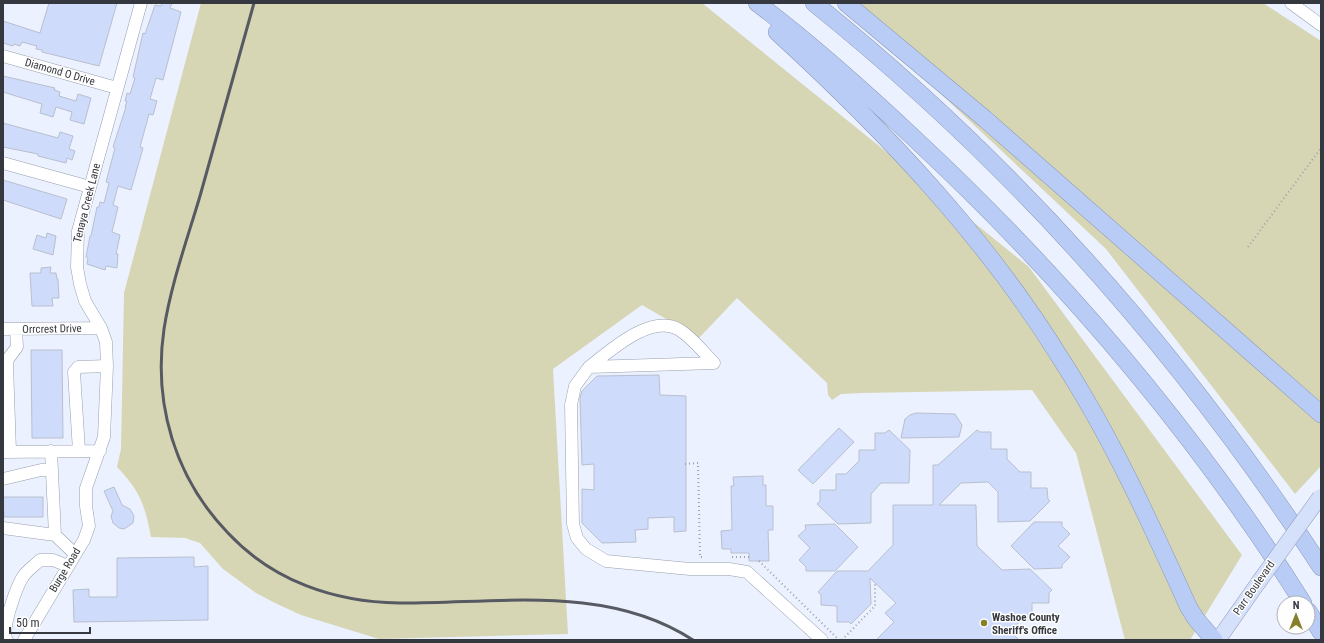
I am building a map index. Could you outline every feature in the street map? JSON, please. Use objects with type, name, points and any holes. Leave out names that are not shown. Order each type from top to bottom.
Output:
[{"type":"highway","points":[[749,3],[757,15],[818,70],[908,160],[947,203],[1009,284],[1061,358],[1122,463],[1189,608],[1196,619],[1214,640]]},
{"type":"highway","points":[[757,3],[865,92],[964,185],[1012,233],[1085,313],[1192,444],[1237,506],[1298,595]]},
{"type":"highway","points":[[814,3],[858,39],[974,144],[1082,256],[1145,328],[1227,432],[1282,507],[1321,567]]},
{"type":"highway","points":[[846,3],[985,119],[1321,414]]},
{"type":"main road","name":"Parr Boulevard","points":[[1218,640],[1291,536],[1321,497]]},
{"type":"street","name":"Tenaya Creek Lane","points":[[88,518],[86,488],[104,437],[107,366],[106,342],[101,328],[85,301],[77,267],[78,231],[141,3]]},
{"type":"street","points":[[1291,3],[1321,25]]},
{"type":"street","name":"Diamond O Drive","points":[[3,56],[117,88]]},
{"type":"street","points":[[3,163],[90,187]]},
{"type":"street","points":[[589,367],[714,362],[677,329],[664,326],[651,327],[626,339],[589,367],[575,386],[571,405],[573,524],[577,538],[586,549],[606,561],[690,569],[729,569],[747,572],[822,640]]},
{"type":"street","name":"Orrcrest Drive","points":[[3,329],[101,328]]},
{"type":"street","points":[[16,329],[17,347],[8,359],[7,364],[6,452],[100,451]]},
{"type":"street","points":[[79,451],[74,372],[78,367],[107,366]]},
{"type":"street","points":[[51,451],[55,535]]},
{"type":"street","points":[[3,479],[41,470],[52,470]]},
{"type":"street","name":"Burge Road","points":[[24,640],[84,540],[88,526],[88,518]]},
{"type":"street","points":[[3,528],[55,535],[75,554]]},
{"type":"street","points":[[7,640],[5,634],[14,594],[24,575],[40,560],[53,560],[68,566]]},
{"type":"path","points":[[1248,247],[1321,148]]},
{"type":"path","points":[[685,464],[698,463],[700,557],[707,557]]},
{"type":"path","points":[[728,557],[749,557]]},
{"type":"path","points":[[760,561],[841,640],[875,606],[875,582]]},
{"type":"green space","points":[[201,3],[702,3],[1029,267],[1242,555],[1190,640],[1125,640],[1076,453],[1032,390],[841,394],[832,400],[828,395],[827,383],[737,298],[699,338],[642,305],[553,369],[568,634],[379,639],[301,615],[256,593],[223,569],[200,543],[185,538],[151,537],[144,507],[136,491],[117,467],[121,449],[124,293]]},
{"type":"green space","points":[[844,3],[1263,3],[1321,41],[1321,466],[1295,494],[1106,249]]},
{"type":"building","points":[[49,3],[117,3],[99,66],[42,52],[42,50],[36,49],[37,46],[22,42],[20,46],[14,44],[13,46],[3,43],[3,21],[40,33]]},
{"type":"building","points":[[162,3],[172,3],[170,8],[181,12],[163,80],[156,78],[150,99],[157,101],[153,115],[149,114],[140,147],[143,148],[131,190],[118,186],[113,205],[118,207],[112,232],[120,235],[116,254],[118,254],[117,268],[106,266],[105,270],[87,264],[88,258],[86,257],[90,236],[97,207],[99,207],[100,202],[104,203],[109,183],[106,182],[115,148],[113,147],[126,107],[127,101],[125,101],[127,93],[130,94],[135,78],[133,77],[143,33],[145,34],[155,5],[161,6]]},
{"type":"building","points":[[3,76],[55,88],[54,90],[60,92],[59,96],[76,101],[78,94],[91,98],[84,124],[70,120],[72,112],[56,107],[53,117],[40,113],[42,104],[3,92]]},
{"type":"building","points":[[3,123],[58,138],[60,132],[73,136],[69,149],[75,151],[72,160],[67,158],[66,163],[38,156],[38,154],[3,147]]},
{"type":"building","points":[[3,180],[67,199],[61,219],[3,200]]},
{"type":"building","points":[[47,233],[56,236],[53,255],[33,249],[37,235],[46,238]]},
{"type":"building","points":[[51,267],[50,273],[56,273],[58,279],[59,298],[52,298],[53,306],[32,306],[30,273],[41,273],[41,268]]},
{"type":"building","points":[[31,350],[62,350],[63,438],[32,438]]},
{"type":"building","points":[[659,375],[660,395],[686,396],[686,531],[674,532],[674,517],[648,518],[648,529],[635,530],[636,542],[602,543],[582,523],[582,489],[594,490],[594,464],[582,465],[580,398],[582,391],[597,376]]},
{"type":"building","points":[[916,413],[955,414],[962,425],[959,437],[901,438],[905,419]]},
{"type":"building","points":[[839,428],[854,442],[813,484],[798,470]]},
{"type":"building","points":[[889,430],[910,450],[909,483],[881,483],[871,494],[871,523],[838,524],[817,504],[820,501],[820,490],[836,490],[836,474],[846,474],[859,461],[859,450],[875,450],[875,433],[885,433]]},
{"type":"building","points":[[977,430],[980,432],[991,432],[991,449],[1007,449],[1007,459],[1020,472],[1031,472],[1031,488],[1047,488],[1048,499],[1050,501],[1030,521],[998,522],[998,492],[988,482],[961,483],[939,505],[976,505],[977,546],[1002,570],[1030,569],[1052,590],[1049,593],[1049,603],[1032,603],[1032,620],[1021,620],[1011,632],[1019,640],[876,640],[894,622],[885,613],[896,603],[870,578],[871,604],[851,624],[849,622],[837,622],[837,606],[821,605],[821,595],[818,592],[837,571],[868,571],[893,545],[893,505],[933,505],[933,465],[938,465]]},
{"type":"building","points":[[763,476],[763,485],[766,485],[766,506],[773,506],[773,530],[768,530],[769,561],[749,561],[749,553],[731,553],[731,549],[722,549],[721,531],[732,530],[731,486],[734,486],[733,477]]},
{"type":"building","points":[[114,487],[122,505],[130,509],[134,516],[133,523],[124,529],[119,528],[113,523],[111,516],[113,511],[104,491]]},
{"type":"building","points":[[3,497],[43,497],[43,517],[4,517]]},
{"type":"building","points":[[1034,522],[1062,522],[1062,526],[1070,534],[1058,546],[1070,557],[1062,565],[1062,568],[1034,569],[1011,546]]},
{"type":"building","points":[[835,524],[858,547],[835,571],[806,571],[806,567],[799,560],[810,548],[798,536],[806,529],[805,525]]},
{"type":"building","points":[[194,557],[194,567],[208,566],[208,620],[74,622],[73,590],[89,589],[89,597],[117,597],[117,558]]},
{"type":"railway","points":[[254,3],[175,279],[167,312],[161,357],[165,412],[172,438],[182,464],[194,488],[210,512],[228,533],[246,550],[265,564],[306,586],[328,593],[375,602],[436,603],[550,600],[587,604],[624,610],[659,622],[693,640]]},
{"type":"place","name":"Washoe County Sheriff's Office","points":[[984,623]]}]
